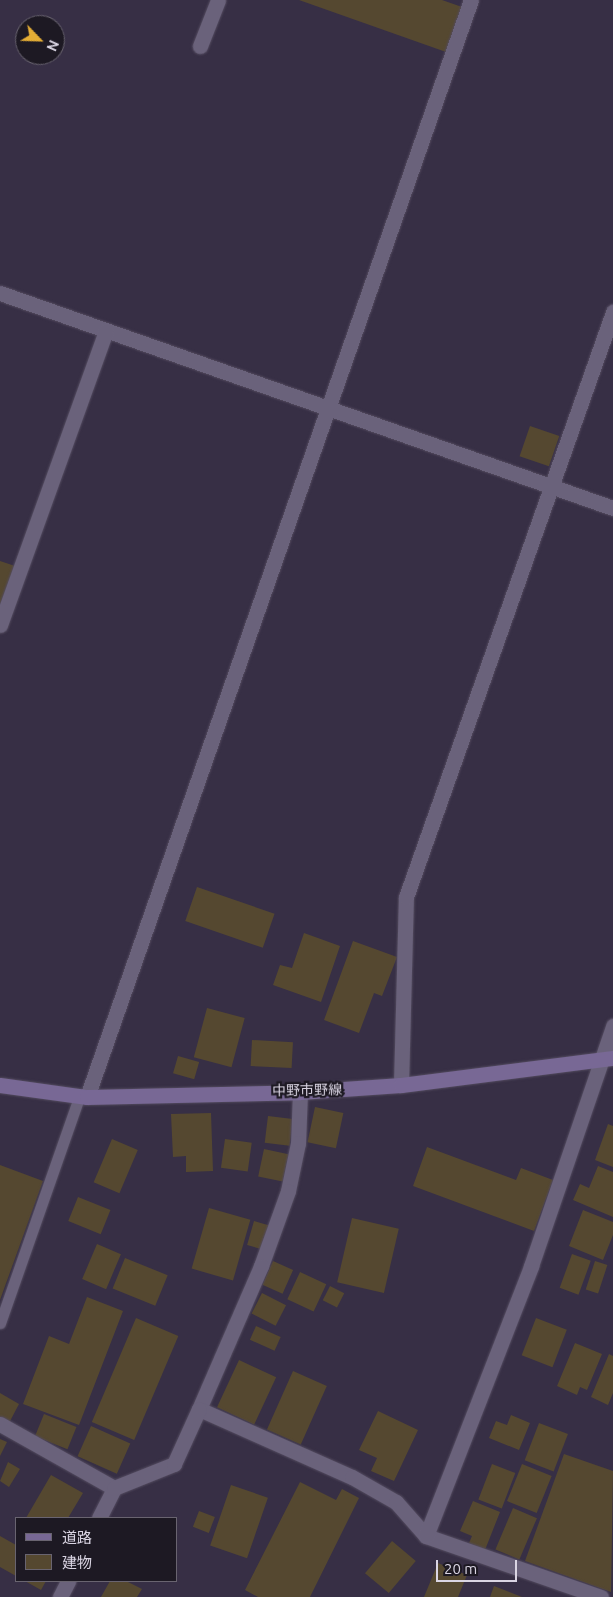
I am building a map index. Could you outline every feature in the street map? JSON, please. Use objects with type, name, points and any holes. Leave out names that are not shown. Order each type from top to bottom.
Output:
[{"type":"main road","name":"中野市野線","points":[[0,1085],[83,1096],[300,1092],[401,1085],[608,1059]]},
{"type":"street","points":[[200,46],[218,0]]},
{"type":"street","points":[[83,1096],[472,0]]},
{"type":"street","points":[[0,293],[326,410],[613,508]]},
{"type":"street","points":[[401,1085],[406,897],[613,312]]},
{"type":"street","points":[[0,625],[106,330]]},
{"type":"street","points":[[426,1536],[531,1266],[608,1059],[613,1026]]},
{"type":"street","points":[[100,1517],[114,1488],[174,1464],[261,1266],[288,1191],[298,1143],[300,1092]]},
{"type":"street","points":[[199,1409],[359,1481],[396,1502],[426,1536],[601,1597]]},
{"type":"street","points":[[0,1424],[114,1488]]},
{"type":"street","points":[[60,1597],[68,1582]]},
{"type":"lane","points":[[0,1323],[83,1096]]},
{"type":"building","points":[[299,0],[442,0],[462,7],[446,52]]},
{"type":"building","points":[[530,426],[559,436],[549,466],[520,456]]},
{"type":"building","points":[[0,561],[15,566],[0,605]]},
{"type":"building","points":[[197,887],[275,914],[263,948],[185,921]]},
{"type":"building","points":[[304,933],[340,946],[321,1002],[273,985],[280,965],[292,968]]},
{"type":"building","points":[[353,941],[397,957],[382,996],[374,993],[359,1033],[324,1020]]},
{"type":"building","points":[[207,1008],[245,1018],[231,1067],[194,1057]]},
{"type":"building","points":[[252,1040],[293,1042],[292,1068],[251,1066]]},
{"type":"building","points":[[178,1056],[199,1062],[194,1079],[173,1073]]},
{"type":"building","points":[[315,1107],[343,1113],[336,1148],[308,1142]]},
{"type":"building","points":[[211,1113],[213,1171],[186,1172],[186,1156],[173,1157],[171,1114]]},
{"type":"building","points":[[268,1116],[293,1119],[290,1146],[265,1143]]},
{"type":"building","points":[[608,1124],[613,1126],[613,1167],[595,1160]]},
{"type":"building","points":[[112,1139],[138,1150],[119,1193],[94,1182]]},
{"type":"building","points":[[225,1139],[252,1143],[248,1171],[221,1168]]},
{"type":"building","points":[[427,1147],[516,1180],[521,1168],[553,1180],[534,1231],[413,1186]]},
{"type":"building","points":[[264,1149],[288,1154],[283,1182],[258,1176]]},
{"type":"building","points":[[0,1165],[43,1181],[0,1300]]},
{"type":"building","points":[[598,1166],[613,1172],[613,1217],[573,1200],[580,1184],[589,1188]]},
{"type":"building","points":[[78,1197],[110,1210],[101,1234],[68,1221]]},
{"type":"building","points":[[209,1208],[250,1220],[233,1280],[192,1269]]},
{"type":"building","points":[[583,1210],[613,1222],[613,1235],[603,1260],[569,1246]]},
{"type":"building","points":[[352,1218],[399,1229],[384,1293],[337,1282]]},
{"type":"building","points":[[254,1221],[268,1225],[262,1249],[247,1245]]},
{"type":"building","points":[[97,1244],[121,1254],[106,1289],[82,1279]]},
{"type":"building","points":[[572,1254],[591,1261],[578,1295],[560,1288]]},
{"type":"building","points":[[125,1258],[168,1275],[155,1306],[113,1289]]},
{"type":"building","points":[[273,1261],[293,1270],[283,1294],[262,1285]]},
{"type":"building","points":[[595,1261],[607,1265],[598,1294],[586,1290]]},
{"type":"building","points":[[300,1272],[326,1284],[314,1311],[287,1299]]},
{"type":"building","points":[[330,1286],[344,1293],[337,1308],[323,1300]]},
{"type":"building","points":[[262,1293],[286,1305],[276,1326],[252,1313]]},
{"type":"building","points":[[87,1297],[123,1311],[79,1425],[23,1404],[49,1336],[69,1344]]},
{"type":"building","points":[[136,1318],[178,1336],[134,1440],[92,1422]]},
{"type":"building","points":[[536,1318],[567,1330],[552,1367],[522,1355]]},
{"type":"building","points":[[256,1326],[281,1337],[275,1351],[250,1340]]},
{"type":"building","points":[[575,1343],[602,1354],[587,1390],[580,1387],[577,1395],[557,1386]]},
{"type":"building","points":[[609,1354],[613,1356],[613,1393],[608,1405],[591,1397]]},
{"type":"building","points":[[239,1360],[276,1377],[254,1424],[217,1407]]},
{"type":"building","points":[[293,1371],[327,1386],[301,1445],[267,1429]]},
{"type":"building","points":[[0,1393],[19,1404],[9,1423],[0,1418]]},
{"type":"building","points":[[378,1411],[418,1430],[394,1481],[371,1471],[377,1458],[359,1450]]},
{"type":"building","points":[[44,1414],[76,1427],[67,1449],[35,1436]]},
{"type":"building","points":[[511,1415],[530,1423],[519,1450],[489,1438],[496,1421],[507,1425]]},
{"type":"building","points":[[539,1423],[568,1434],[554,1471],[525,1460]]},
{"type":"building","points":[[91,1426],[130,1443],[117,1474],[78,1456]]},
{"type":"building","points":[[0,1439],[7,1442],[0,1456]]},
{"type":"building","points":[[564,1454],[613,1471],[611,1592],[525,1561]]},
{"type":"building","points":[[8,1462],[20,1469],[9,1487],[0,1481]]},
{"type":"building","points":[[492,1464],[515,1473],[502,1508],[478,1499]]},
{"type":"building","points":[[522,1464],[552,1476],[537,1513],[507,1501]]},
{"type":"building","points":[[51,1475],[83,1493],[69,1517],[27,1517]]},
{"type":"building","points":[[300,1482],[336,1500],[342,1489],[359,1498],[310,1597],[258,1597],[245,1590]]},
{"type":"building","points":[[231,1485],[268,1498],[247,1558],[210,1546]]},
{"type":"building","points":[[473,1501],[500,1512],[485,1550],[469,1543],[472,1536],[460,1531]]},
{"type":"building","points":[[513,1508],[537,1518],[519,1560],[495,1549]]},
{"type":"building","points":[[199,1511],[215,1517],[209,1533],[193,1527]]},
{"type":"building","points":[[0,1536],[15,1544],[15,1575],[0,1567]]},
{"type":"building","points":[[392,1541],[416,1561],[389,1593],[365,1573]]},
{"type":"building","points":[[438,1563],[467,1575],[458,1597],[424,1597]]},
{"type":"building","points":[[27,1582],[45,1582],[41,1590]]},
{"type":"building","points":[[109,1582],[128,1582],[142,1589],[137,1597],[101,1597]]},
{"type":"building","points":[[494,1586],[522,1597],[490,1597]]}]
